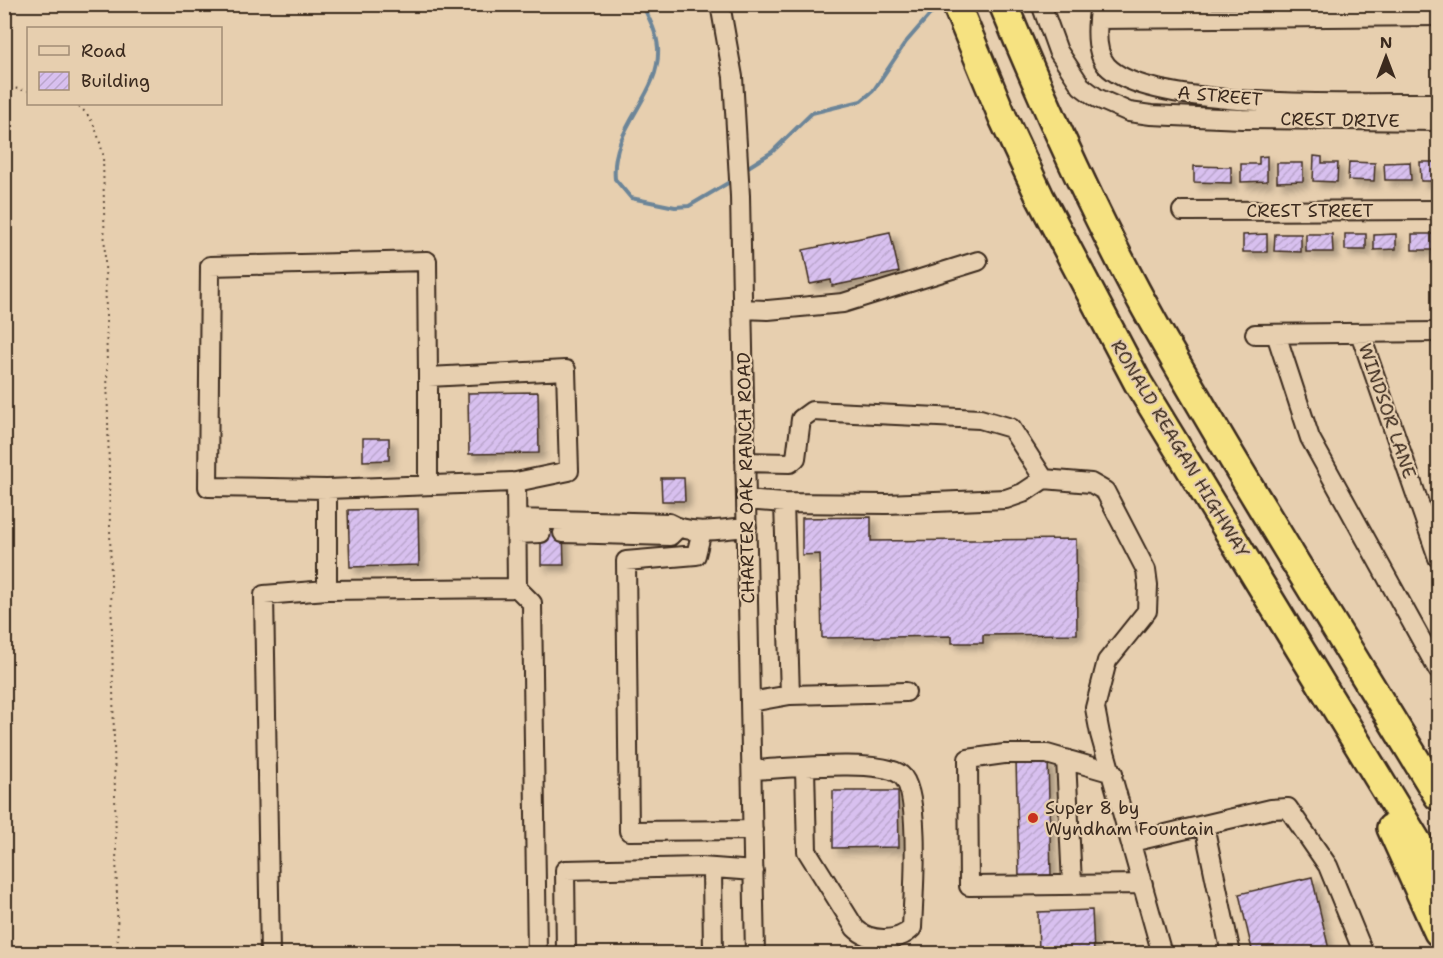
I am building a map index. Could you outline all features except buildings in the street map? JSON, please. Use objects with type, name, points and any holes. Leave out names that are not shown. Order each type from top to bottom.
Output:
[{"type":"highway","name":"RONALD REAGAN HIGHWAY","points":[[957,4],[1003,118],[1082,280],[1138,383],[1438,876]]},
{"type":"highway","points":[[1003,4],[1040,94],[1072,162],[1156,327],[1438,796]]},
{"type":"highway","points":[[1315,594],[1438,777]]},
{"type":"highway","points":[[1333,704],[1438,932]]},
{"type":"street","name":"CHARTER OAK RANCH ROAD","points":[[720,4],[732,77],[740,196],[755,954]]},
{"type":"street","name":"CREST DRIVE","points":[[1041,4],[1058,51],[1081,86],[1097,98],[1129,112],[1242,119],[1438,121]]},
{"type":"street","points":[[1099,12],[1438,16]]},
{"type":"street","name":"A STREET","points":[[1099,12],[1099,48],[1105,65],[1132,81],[1164,91],[1211,99],[1438,103]]},
{"type":"street","name":"CREST STREET","points":[[1182,211],[1438,210]]},
{"type":"street","points":[[428,376],[566,370],[569,471],[516,482],[327,489],[208,487],[210,266],[427,261],[428,485]]},
{"type":"street","points":[[742,309],[768,310],[843,303],[978,261]]},
{"type":"street","name":"WINDSOR LANE","points":[[1255,334],[1438,332]]},
{"type":"street","name":"WINDSOR LANE","points":[[1359,333],[1438,558]]},
{"type":"street","points":[[1276,334],[1310,438],[1438,670]]},
{"type":"street","points":[[745,462],[790,463],[797,453],[801,419],[812,411],[980,419],[1011,428],[1044,479]]},
{"type":"street","points":[[746,500],[784,503],[887,504],[1006,499],[1023,493],[1044,479],[1091,483],[1105,491],[1146,570],[1147,611],[1107,661],[1095,708],[1100,734],[1113,773],[1162,954]]},
{"type":"street","points":[[516,482],[517,588],[532,603],[537,954]]},
{"type":"street","points":[[327,489],[327,590]]},
{"type":"street","points":[[784,503],[790,695]]},
{"type":"street","points":[[517,526],[669,522],[677,529],[702,531],[747,527]]},
{"type":"street","points":[[517,526],[541,533]]},
{"type":"street","points":[[563,533],[670,536],[677,529]]},
{"type":"street","points":[[702,531],[696,555],[626,561],[629,831],[753,830]]},
{"type":"street","points":[[270,954],[264,595],[327,590],[517,588]]},
{"type":"street","points":[[750,702],[790,695],[906,692]]},
{"type":"street","points":[[1113,773],[1047,754],[1004,754],[968,759],[969,886],[1143,884]]},
{"type":"street","points":[[1066,759],[1072,884]]},
{"type":"street","points":[[752,770],[805,768],[864,766],[888,768],[903,776],[914,816],[912,928],[905,935],[884,939],[862,935],[855,928],[807,850],[805,768]]},
{"type":"street","points":[[1132,842],[1271,809],[1288,808],[1328,866],[1365,954]]},
{"type":"street","points":[[1204,825],[1231,954]]},
{"type":"street","points":[[712,868],[713,954]]},
{"type":"street","points":[[566,954],[565,870],[712,868],[754,871]]},
{"type":"path","points":[[4,86],[27,91]]},
{"type":"path","points":[[76,105],[95,125],[103,154],[118,954]]},
{"type":"waterway","points":[[642,4],[656,37],[657,65],[652,81],[620,143],[615,179],[631,198],[675,207],[689,206],[733,180]]},
{"type":"waterway","points":[[745,169],[772,152],[812,113],[861,101],[873,91],[906,42],[939,4]]},
{"type":"place","name":"Super 8 by Wyndham Fountain","points":[[1033,818]]}]
